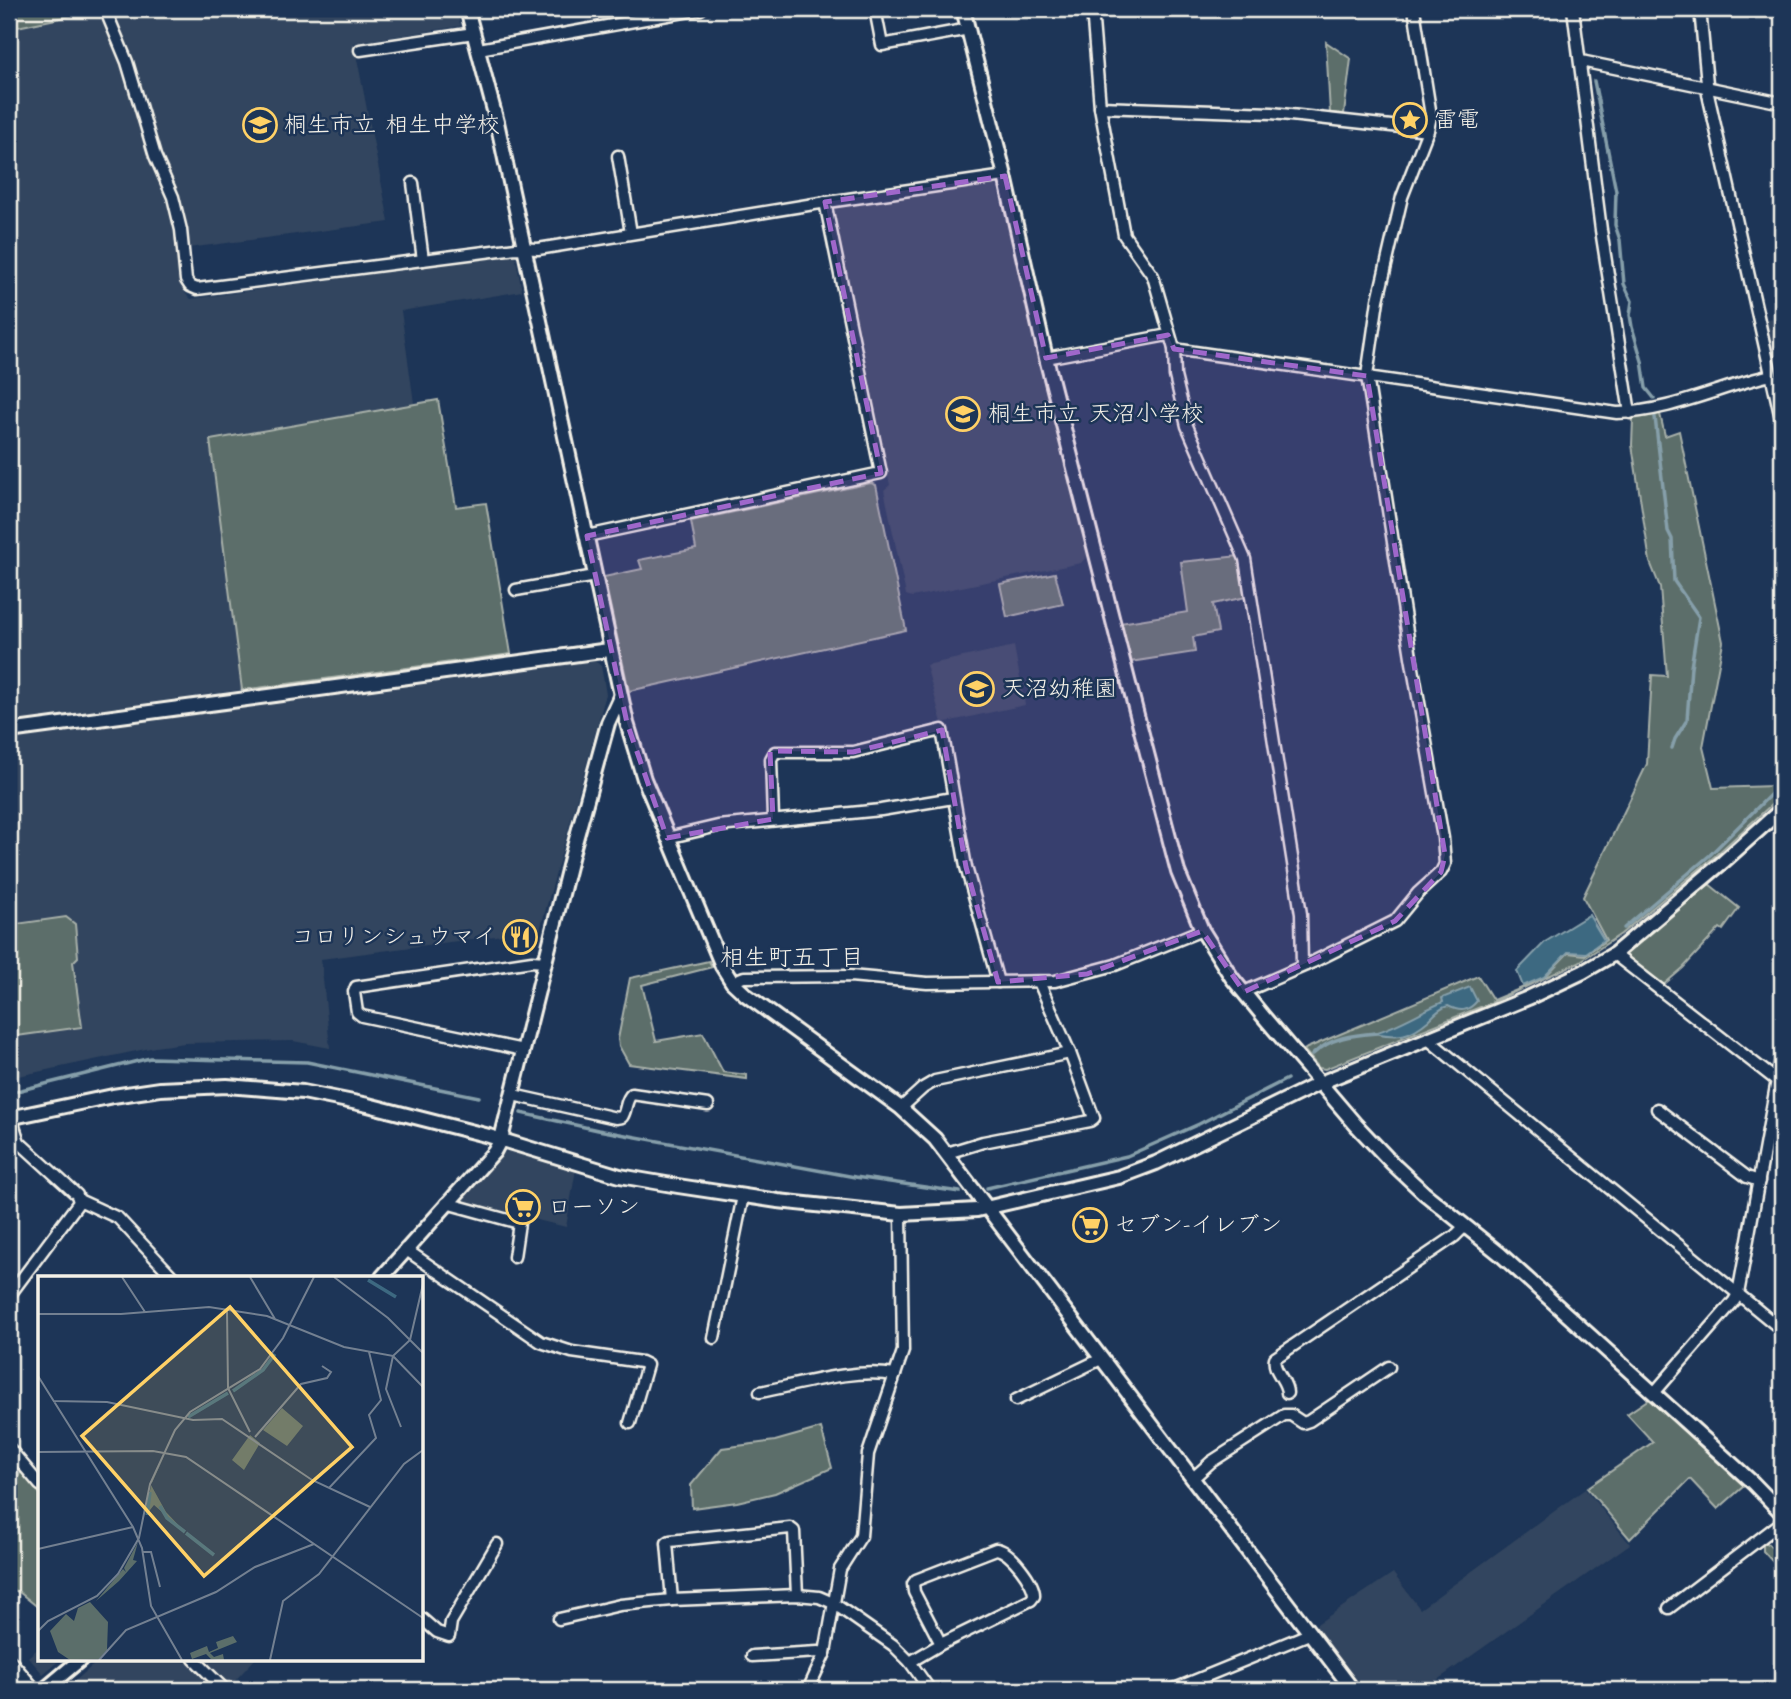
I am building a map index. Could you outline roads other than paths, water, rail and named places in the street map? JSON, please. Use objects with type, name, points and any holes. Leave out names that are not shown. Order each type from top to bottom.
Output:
[{"type":"main road","points":[[9,1662],[33,1690]]},
{"type":"street","points":[[105,9],[127,62],[155,156],[173,197],[181,230],[186,280],[190,286],[197,289],[525,248],[538,249],[1004,176]]},
{"type":"street","points":[[467,9],[479,49],[525,248],[620,697],[644,779],[722,966],[732,982],[746,995],[901,1108],[925,1128],[947,1153],[1353,1690]]},
{"type":"street","points":[[479,49],[675,11],[701,9]]},
{"type":"street","points":[[875,9],[883,45],[969,29]]},
{"type":"street","points":[[963,9],[1046,358],[1178,872],[1202,930],[1221,963],[1244,992],[1392,1163],[1500,1254],[1782,1513]]},
{"type":"street","points":[[1092,9],[1100,107],[1124,235],[1153,276],[1174,349],[1175,376],[1187,426],[1245,559],[1301,914],[1302,966]]},
{"type":"street","points":[[1244,992],[1395,921],[1418,893],[1441,872],[1445,864],[1443,838],[1411,657],[1367,376],[1378,300],[1402,197],[1428,130],[1430,109],[1414,9]]},
{"type":"street","points":[[1573,9],[1601,230],[1629,412]]},
{"type":"street","points":[[1700,9],[1707,86],[1782,424]]},
{"type":"street","points":[[360,50],[474,33]]},
{"type":"street","points":[[1581,61],[1782,103]]},
{"type":"street","points":[[1100,107],[1272,113],[1428,130]]},
{"type":"street","points":[[618,156],[631,233]]},
{"type":"street","points":[[413,183],[423,260]]},
{"type":"street","points":[[587,536],[881,473],[825,202]]},
{"type":"street","points":[[1046,358],[1168,335]]},
{"type":"street","points":[[1174,349],[1617,413],[1668,406],[1771,375]]},
{"type":"street","points":[[516,590],[595,576]]},
{"type":"street","points":[[9,731],[609,650]]},
{"type":"street","points":[[383,1276],[494,1152],[502,1139],[544,962],[608,723],[620,697]]},
{"type":"street","points":[[773,819],[771,759],[775,752],[853,752],[942,730],[966,867],[998,982]]},
{"type":"street","points":[[667,838],[718,826],[881,810],[953,799]]},
{"type":"street","points":[[172,1276],[118,1218],[79,1200],[77,1195],[19,1143],[10,1117],[138,1092],[227,1086],[303,1092],[368,1105],[502,1139],[620,1176],[743,1196],[901,1214],[986,1208],[1138,1170],[1320,1083],[1429,1040],[1583,972],[1614,954],[1723,863],[1782,809]]},
{"type":"street","points":[[732,982],[744,976],[850,976],[927,983],[1055,981],[1106,968],[1202,930]]},
{"type":"street","points":[[1614,954],[1780,1083]]},
{"type":"street","points":[[523,1050],[362,1016],[357,1012],[354,992],[356,987],[532,961],[544,962]]},
{"type":"street","points":[[947,1153],[984,1142],[1094,1118],[1070,1053],[1039,982]]},
{"type":"street","points":[[1429,1040],[1782,1330]]},
{"type":"street","points":[[901,1108],[935,1081],[1070,1053]]},
{"type":"street","points":[[1654,1393],[1738,1294],[1780,1083],[1782,1053]]},
{"type":"street","points":[[513,1096],[616,1118],[625,1113],[632,1094],[708,1105]]},
{"type":"street","points":[[1657,1109],[1747,1177],[1759,1181]]},
{"type":"street","points":[[714,1338],[743,1196]]},
{"type":"street","points":[[9,1296],[79,1200]]},
{"type":"street","points":[[446,1203],[519,1223],[514,1257]]},
{"type":"street","points":[[808,1690],[825,1653],[840,1569],[861,1536],[868,1454],[877,1420],[903,1351],[901,1214]]},
{"type":"street","points":[[1287,1393],[1286,1385],[1274,1365],[1275,1358],[1455,1236],[1465,1226]]},
{"type":"street","points":[[405,1249],[541,1342],[572,1352],[647,1364],[630,1423]]},
{"type":"street","points":[[1016,1400],[1101,1359]]},
{"type":"street","points":[[1192,1479],[1211,1462],[1284,1415],[1291,1415],[1303,1423],[1309,1421],[1389,1367]]},
{"type":"street","points":[[760,1392],[842,1377],[882,1373],[895,1375]]},
{"type":"street","points":[[9,1448],[38,1483]]},
{"type":"street","points":[[1669,1608],[1782,1522]]},
{"type":"street","points":[[672,1600],[667,1544],[670,1541],[790,1528],[794,1531],[797,1595]]},
{"type":"street","points":[[424,1621],[438,1632],[449,1636],[451,1622],[497,1544]]},
{"type":"street","points":[[910,1661],[1031,1600],[1034,1596],[1033,1586],[1006,1552],[996,1549],[916,1580],[913,1584],[914,1592],[941,1644]]},
{"type":"street","points":[[559,1619],[620,1605],[672,1600],[797,1595],[819,1597],[833,1603],[881,1636],[910,1661],[930,1690]]},
{"type":"street","points":[[1172,1690],[1309,1633]]},
{"type":"street","points":[[752,1656],[825,1653]]},
{"type":"street","points":[[44,1690],[80,1660]]},
{"type":"street","points":[[195,1660],[225,1690]]},
{"type":"waterway","points":[[1594,81],[1616,191],[1615,225],[1620,240],[1624,284],[1632,301],[1632,327],[1642,361],[1646,388],[1654,398]]},
{"type":"waterway","points":[[1655,417],[1668,531],[1672,539],[1674,581],[1699,617],[1691,667],[1687,720],[1672,748]]},
{"type":"waterway","points":[[1624,928],[1710,855],[1782,783]]},
{"type":"waterway","points":[[1312,1055],[1334,1041],[1377,1033]]},
{"type":"waterway","points":[[9,1093],[150,1058],[307,1062],[479,1097]]},
{"type":"waterway","points":[[987,1188],[1127,1156],[1199,1124],[1287,1079]]},
{"type":"waterway","points":[[521,1113],[598,1130],[855,1177],[960,1192]]},
{"type":"place","name":"雷電","points":[[1410,120]]},
{"type":"place","name":"桐生市立 相生中学校","points":[[260,125]]},
{"type":"place","name":"桐生市立 天沼小学校","points":[[963,414]]},
{"type":"place","name":"天沼幼稚園","points":[[977,689]]},
{"type":"place","name":"コロリンシュウマイ","points":[[520,937]]},
{"type":"place","name":"ローソン","points":[[523,1207]]},
{"type":"place","name":"セブン-イレブン","points":[[1090,1225]]},
{"type":"district","name":"相生町五丁目","points":[[792,958]]}]
